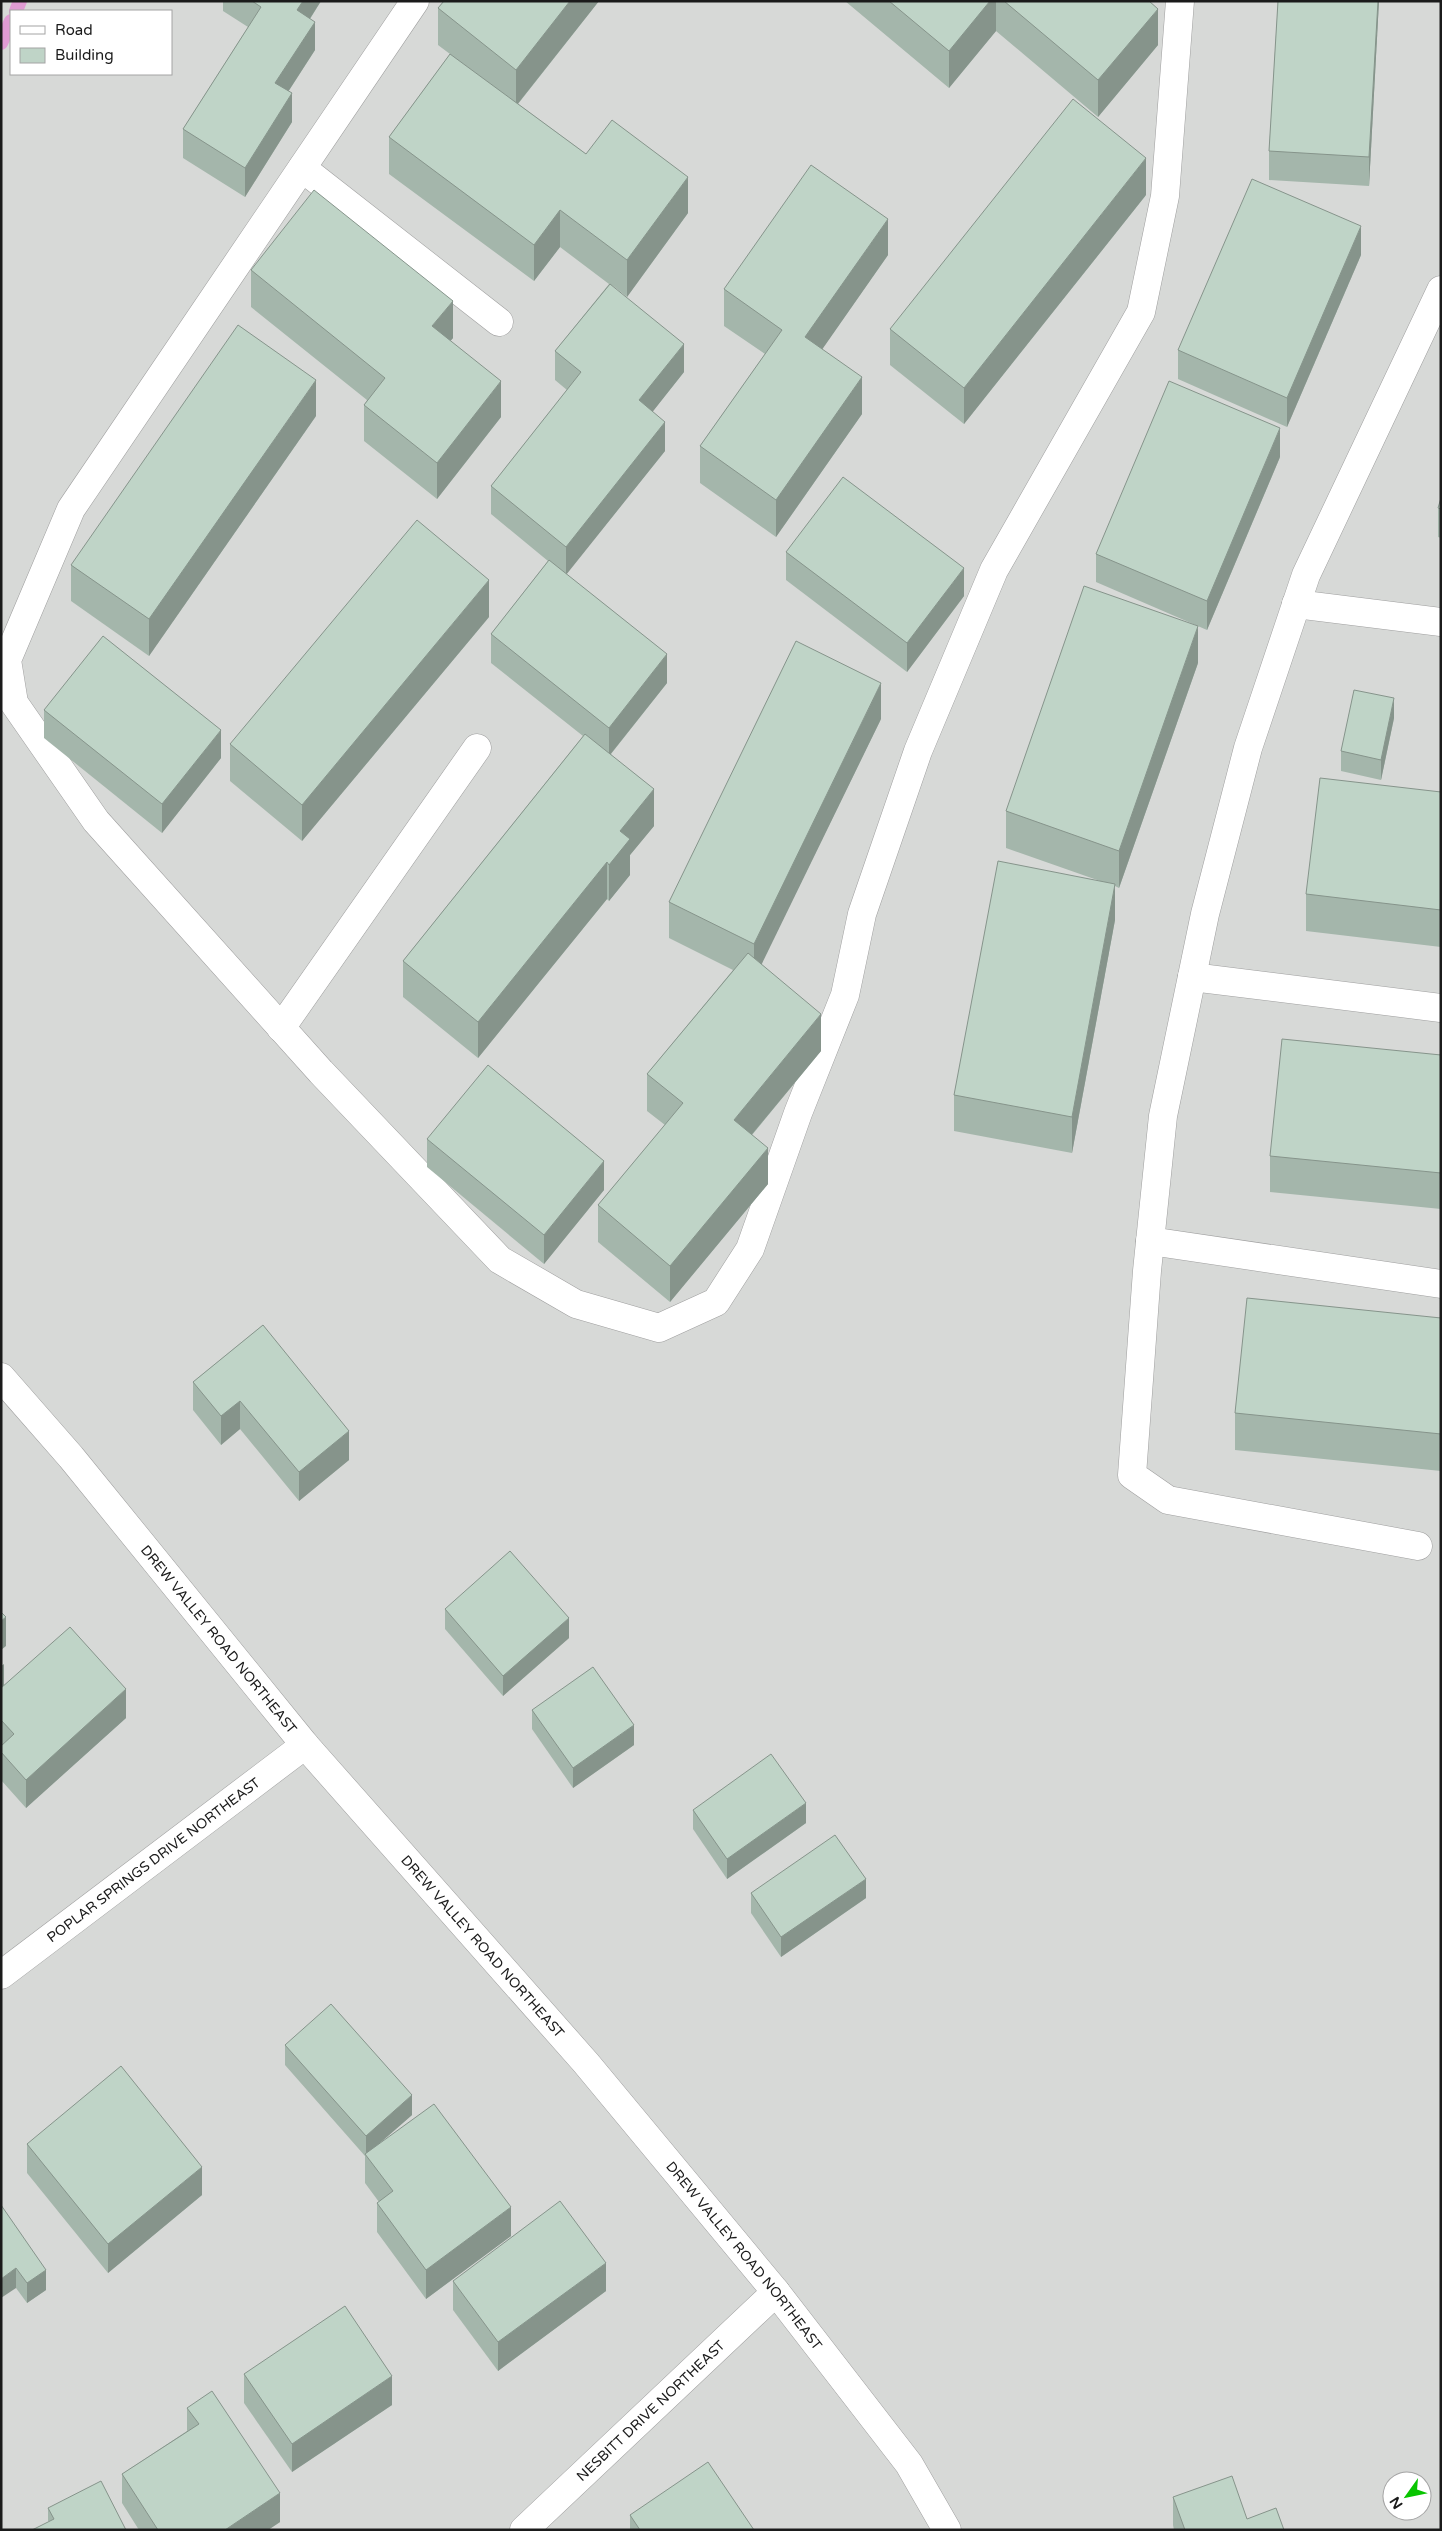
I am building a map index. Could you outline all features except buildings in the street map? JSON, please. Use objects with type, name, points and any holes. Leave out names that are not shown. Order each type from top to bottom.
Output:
[{"type":"street","points":[[415,1],[71,509],[7,660],[14,703],[96,821],[281,1028],[500,1260],[576,1304],[659,1328],[716,1302],[750,1249],[798,1113],[845,995],[862,914],[918,751],[994,570],[1141,312],[1165,196],[1180,1]]},
{"type":"street","points":[[302,168],[499,322]]},
{"type":"street","points":[[1418,1546],[1168,1500],[1132,1475],[1150,1241],[1163,1116],[1205,914],[1248,748],[1306,575],[1441,290]]},
{"type":"street","points":[[1296,604],[1441,622]]},
{"type":"street","points":[[281,1028],[477,748]]},
{"type":"street","points":[[1192,976],[1441,1008]]},
{"type":"street","points":[[1150,1241],[1441,1284]]},
{"type":"street","name":"DREW VALLEY ROAD NORTHEAST","points":[[1,1377],[71,1456],[305,1745],[586,2063],[776,2292],[909,2464],[947,2530]]},
{"type":"street","name":"POPLAR SPRINGS DRIVE NORTHEAST","points":[[1,1975],[305,1745]]},
{"type":"street","name":"NESBITT DRIVE NORTHEAST","points":[[524,2530],[776,2292]]},
{"type":"shaded area","points":[[1,1],[1441,1],[1441,2530],[1,2530]]},
{"type":"waterway","points":[[16,10],[20,1]]},
{"type":"waterway","points":[[1,43],[10,23]]}]
